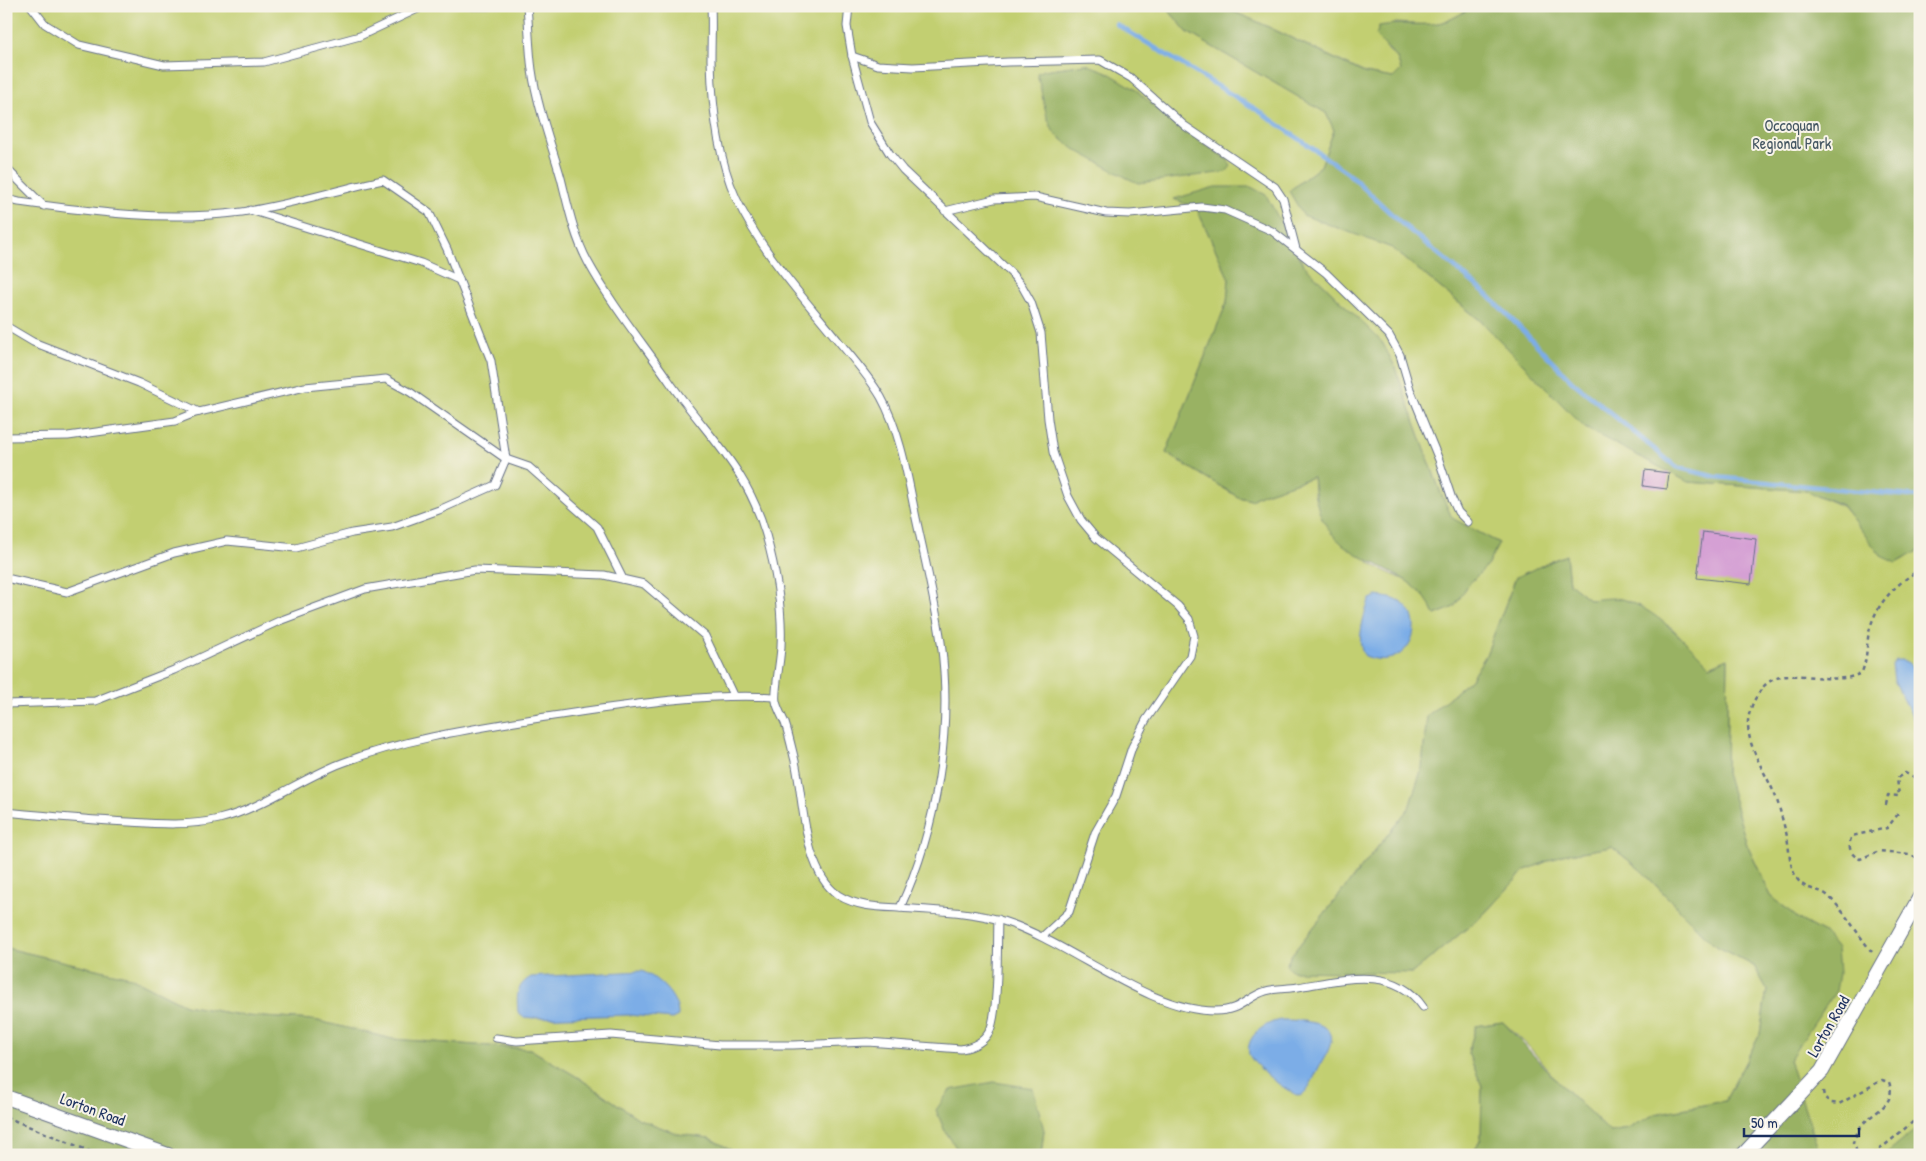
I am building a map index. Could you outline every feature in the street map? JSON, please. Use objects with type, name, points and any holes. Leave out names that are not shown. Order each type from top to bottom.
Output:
[{"type":"street","name":"Lorton Road","points":[[1743,1155],[1822,1071],[1920,897]]},
{"type":"street","name":"Lorton Road","points":[[6,1097],[168,1155]]},
{"type":"lane","points":[[32,6],[45,24],[79,45],[164,65],[264,62],[360,36],[424,6]]},
{"type":"lane","points":[[527,6],[532,72],[581,246],[604,288],[671,384],[736,466],[757,506],[772,559],[780,612],[781,642],[778,684],[774,697],[787,730],[795,762],[810,848],[819,874],[829,887],[851,902],[866,906],[998,919],[1043,936],[1145,991],[1192,1008],[1214,1011],[1229,1010],[1241,1006],[1266,991],[1355,978],[1371,978],[1400,985],[1414,995],[1423,1007]]},
{"type":"lane","points":[[711,6],[713,100],[727,175],[753,229],[780,268],[866,375],[889,413],[906,474],[932,591],[941,642],[944,678],[940,766],[919,860],[900,908]]},
{"type":"lane","points":[[849,6],[848,26],[852,56],[863,104],[879,139],[903,170],[1011,273],[1032,302],[1041,333],[1045,394],[1053,452],[1059,475],[1077,512],[1096,538],[1178,606],[1189,619],[1194,636],[1190,656],[1146,720],[1132,747],[1116,796],[1095,833],[1069,912],[1043,936]]},
{"type":"lane","points":[[852,56],[878,65],[913,68],[1008,62],[1100,60],[1131,78],[1185,126],[1275,187],[1283,199],[1296,249]]},
{"type":"lane","points":[[6,168],[44,206]]},
{"type":"lane","points":[[6,198],[44,206],[122,214],[187,216],[249,210],[383,180],[428,212],[448,249],[491,361],[506,459],[495,485],[439,510],[392,527],[352,533],[296,548],[228,541],[174,553],[67,592],[6,578]]},
{"type":"lane","points":[[946,211],[994,199],[1025,196],[1055,200],[1106,213],[1130,214],[1202,207],[1225,210],[1250,219],[1296,249],[1326,273],[1389,335],[1400,355],[1410,389],[1440,460],[1452,499],[1458,512],[1468,522]]},
{"type":"lane","points":[[249,210],[421,263],[459,280]]},
{"type":"lane","points":[[6,326],[33,342],[139,383],[198,412]]},
{"type":"lane","points":[[6,437],[68,436],[175,420],[198,412],[305,387],[386,379],[410,392],[506,459],[529,467],[597,527],[623,579]]},
{"type":"lane","points":[[6,704],[95,701],[174,670],[279,622],[365,589],[475,570],[604,575],[644,584],[705,636],[733,696]]},
{"type":"lane","points":[[6,812],[96,820],[192,824],[219,819],[244,811],[342,763],[440,736],[579,712],[703,697],[774,697]]},
{"type":"lane","points":[[496,1038],[517,1041],[611,1035],[720,1045],[868,1042],[961,1049],[972,1047],[981,1042],[992,1027],[998,919]]},
{"type":"path","points":[[1883,961],[1872,953],[1838,905],[1825,893],[1808,889],[1798,879],[1790,861],[1787,836],[1775,796],[1759,764],[1750,740],[1748,720],[1752,704],[1764,686],[1778,677],[1818,676],[1849,679],[1862,672],[1868,655],[1868,638],[1877,606],[1910,575],[1920,570]]},
{"type":"path","points":[[1886,805],[1888,795],[1899,796],[1897,778],[1905,774],[1914,777],[1920,788]]},
{"type":"path","points":[[1898,814],[1887,828],[1857,833],[1852,836],[1849,846],[1851,852],[1860,859],[1879,851],[1893,854],[1903,853],[1920,860]]},
{"type":"path","points":[[1823,1089],[1824,1097],[1830,1103],[1839,1104],[1882,1080],[1889,1082],[1892,1089],[1890,1097],[1880,1111],[1862,1125],[1853,1142],[1858,1155]]},
{"type":"path","points":[[1873,1155],[1920,1116]]},
{"type":"path","points":[[6,1117],[99,1155]]},
{"type":"green space","points":[[6,6],[1165,6],[1187,32],[1326,113],[1334,130],[1321,166],[1289,191],[1303,214],[1392,248],[1647,458],[1689,482],[1807,491],[1842,506],[1865,533],[1920,6],[1920,1155],[1723,1155],[1789,1060],[1824,933],[1800,920],[1771,896],[1747,845],[1726,774],[1728,658],[1710,666],[1672,628],[1621,599],[1590,600],[1569,583],[1566,555],[1516,577],[1486,655],[1471,679],[1427,716],[1422,767],[1409,808],[1292,954],[1286,965],[1412,973],[1482,916],[1524,871],[1562,855],[1612,847],[1642,871],[1714,945],[1754,966],[1767,989],[1760,1034],[1725,1101],[1655,1114],[1628,1129],[1610,1132],[1557,1081],[1531,1049],[1503,1022],[1476,1026],[1468,1053],[1482,1086],[1481,1139],[1471,1155],[1041,1155],[1044,1130],[944,1129],[961,1155],[741,1155],[709,1138],[678,1134],[639,1119],[579,1078],[530,1049],[392,1039],[314,1020],[245,1016],[185,1005],[130,977],[6,948]],"holes":[[[1086,64],[1135,89],[1171,122],[1227,159],[1038,73],[1044,70]],[[1175,199],[1282,222],[1303,264],[1382,342],[1394,365],[1452,519],[1499,543],[1487,566],[1468,585],[1454,607],[1435,615],[1429,602],[1415,586],[1369,562],[1316,500],[1313,477],[1262,494],[1251,500],[1238,497],[1166,453],[1227,302],[1229,279],[1197,209]]]},
{"type":"green space","name":"Occoquan Regional Park","points":[[1165,6],[1220,6],[1258,22],[1364,73],[1393,78],[1401,70],[1397,58],[1376,36],[1379,26],[1437,23],[1459,15],[1472,6],[1920,6],[1920,550],[1896,563],[1881,556],[1842,505],[1807,491],[1688,482],[1585,428],[1481,321],[1392,248],[1303,215],[1289,191],[1321,166],[1334,130],[1326,113],[1187,32]]},
{"type":"green space","points":[[1220,6],[1472,6],[1453,18],[1436,24],[1395,23],[1386,48],[1397,58],[1401,70],[1393,78],[1365,73]]},
{"type":"green space","points":[[1086,64],[1107,72],[1135,89],[1171,122],[1227,159],[1231,166],[1226,172],[1138,183],[1074,149],[1054,133],[1047,117],[1037,73],[1044,70]]},
{"type":"green space","points":[[1215,187],[1251,187],[1266,195],[1303,264],[1382,342],[1394,365],[1440,491],[1452,518],[1499,543],[1487,566],[1468,585],[1454,607],[1435,615],[1425,598],[1412,585],[1349,549],[1335,537],[1324,522],[1319,511],[1313,477],[1262,494],[1251,500],[1238,497],[1166,453],[1227,302],[1229,279],[1197,209],[1174,199]]},
{"type":"green space","points":[[1566,555],[1569,583],[1590,600],[1621,599],[1645,609],[1669,627],[1710,666],[1728,658],[1726,773],[1747,845],[1771,896],[1800,920],[1824,933],[1837,949],[1839,973],[1836,991],[1789,1060],[1820,1155],[1471,1155],[1481,1139],[1482,1086],[1468,1053],[1476,1026],[1503,1022],[1557,1081],[1610,1132],[1628,1129],[1655,1114],[1725,1101],[1760,1034],[1767,989],[1754,966],[1714,945],[1642,871],[1612,847],[1562,855],[1524,871],[1482,916],[1412,973],[1292,971],[1286,965],[1292,954],[1409,808],[1422,767],[1427,716],[1471,679],[1486,655],[1516,577]]},
{"type":"green space","points":[[6,948],[130,977],[185,1005],[245,1016],[314,1020],[392,1039],[530,1049],[579,1078],[639,1119],[678,1134],[709,1138],[741,1155],[6,1155]]},
{"type":"green space","points":[[994,1082],[1033,1088],[1044,1130],[1041,1155],[961,1155],[944,1129],[936,1110],[950,1090]]},
{"type":"green space","points":[[1920,1126],[1920,1155],[1884,1155]]},
{"type":"water","points":[[1377,596],[1400,602],[1409,610],[1413,620],[1414,631],[1410,642],[1403,651],[1393,658],[1380,660],[1365,656],[1361,644],[1365,612],[1370,599]]},
{"type":"water","points":[[1896,660],[1906,661],[1917,676],[1920,699],[1920,732],[1894,680],[1892,665]]},
{"type":"water","points":[[642,971],[655,978],[671,995],[675,1002],[678,1016],[672,1019],[628,1015],[533,1018],[523,1017],[518,1013],[518,992],[522,984],[531,977]]},
{"type":"water","points":[[1281,1020],[1304,1021],[1321,1025],[1328,1029],[1331,1035],[1331,1042],[1326,1055],[1309,1087],[1300,1096],[1272,1078],[1257,1065],[1249,1054],[1250,1041],[1253,1036],[1263,1027]]},
{"type":"building","points":[[1645,470],[1669,473],[1667,489],[1643,486]]},
{"type":"building","points":[[1703,532],[1756,539],[1751,584],[1697,578]]},
{"type":"waterway","points":[[1116,24],[1262,113],[1348,173],[1401,223],[1488,295],[1573,382],[1676,467],[1716,477],[1920,497]]}]
